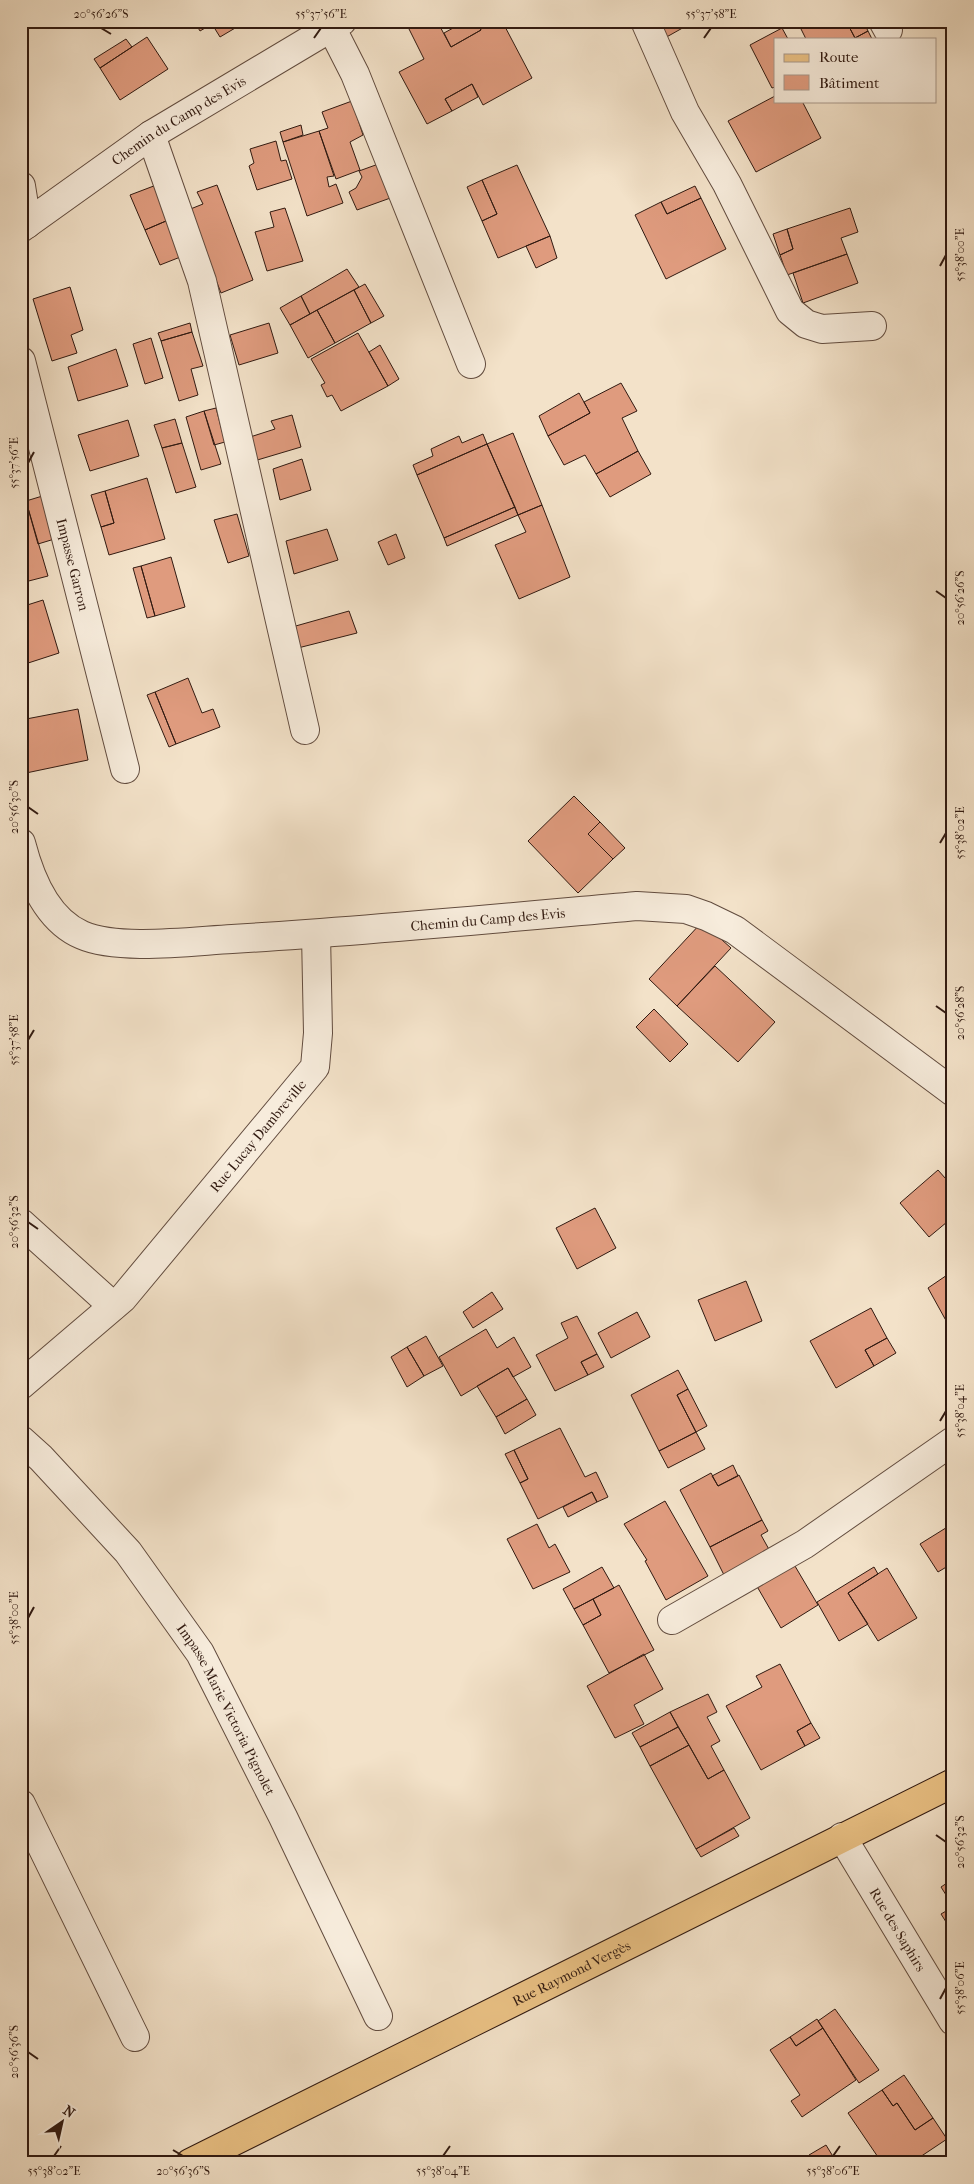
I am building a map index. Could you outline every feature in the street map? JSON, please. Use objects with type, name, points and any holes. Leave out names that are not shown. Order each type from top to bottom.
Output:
[{"type":"main road","name":"Rue Raymond Vergès","points":[[190,2163],[953,1783]]},
{"type":"street","points":[[645,21],[685,112],[726,184],[790,311],[806,324],[822,329],[872,326]]},
{"type":"street","points":[[334,23],[471,364]]},
{"type":"street","name":"Chemin du Camp des Evis","points":[[24,226],[152,135],[334,23]]},
{"type":"street","points":[[152,135],[202,281],[305,730]]},
{"type":"street","points":[[21,186],[24,226]]},
{"type":"street","name":"Impasse Garron","points":[[21,361],[124,769]]},
{"type":"street","name":"Chemin du Camp des Evis","points":[[21,844],[28,868],[56,918],[83,936],[102,941],[153,944],[316,934],[637,906],[686,909],[735,930],[950,1086]]},
{"type":"street","name":"Rue Lucay Dambreville","points":[[21,1385],[123,1298],[170,1244],[315,1067],[318,1033],[316,934]]},
{"type":"street","points":[[21,1223],[113,1306]]},
{"type":"street","name":"Impasse Marie Victoria Pignolet","points":[[21,1440],[41,1458],[128,1552],[200,1653],[283,1817],[378,2016]]},
{"type":"street","points":[[672,1620],[804,1544],[953,1441]]},
{"type":"street","points":[[21,1804],[135,2037]]},
{"type":"street","name":"Rue des Saphirs","points":[[842,1837],[953,2021]]},
{"type":"building","points":[[194,21],[217,21],[200,31]]},
{"type":"building","points":[[217,21],[247,21],[220,37],[212,24]]},
{"type":"building","points":[[410,21],[437,21],[451,47],[481,30],[476,21],[502,21],[532,78],[483,105],[472,84],[445,99],[452,111],[427,124],[399,72],[424,59],[406,23]]},
{"type":"building","points":[[466,21],[476,21],[481,30],[451,47],[444,33]]},
{"type":"building","points":[[654,21],[695,21],[663,39]]},
{"type":"building","points":[[801,21],[846,21],[855,38],[806,38],[798,23]]},
{"type":"building","points":[[846,21],[863,21],[868,31],[855,38]]},
{"type":"building","points":[[782,28],[787,38],[774,38],[774,87],[772,88],[750,45]]},
{"type":"building","points":[[868,31],[872,38],[855,38]]},
{"type":"building","points":[[147,37],[168,69],[120,100],[100,68]]},
{"type":"building","points":[[126,39],[132,47],[100,68],[94,59]]},
{"type":"building","points":[[472,84],[478,97],[452,111],[445,99]]},
{"type":"building","points":[[774,97],[774,102],[803,102],[821,138],[756,172],[728,121]]},
{"type":"building","points":[[352,101],[363,135],[350,142],[360,170],[336,179],[319,131],[328,128],[322,112]]},
{"type":"building","points":[[301,125],[303,135],[283,142],[280,132]]},
{"type":"building","points":[[319,131],[334,176],[327,177],[329,187],[336,184],[343,203],[307,216],[283,142]]},
{"type":"building","points":[[276,141],[281,161],[286,160],[292,179],[257,190],[249,166],[254,163],[250,149]]},
{"type":"building","points":[[384,162],[396,196],[357,210],[349,192],[356,188],[362,177],[359,171]]},
{"type":"building","points":[[517,165],[550,236],[498,258],[482,221],[497,214],[482,180]]},
{"type":"building","points":[[482,180],[497,214],[482,221],[467,187]]},
{"type":"building","points":[[159,184],[173,218],[145,230],[130,195]]},
{"type":"building","points":[[217,185],[253,280],[221,293],[206,254],[183,212],[203,204],[197,192]]},
{"type":"building","points":[[695,186],[701,198],[667,214],[661,202]]},
{"type":"building","points":[[701,198],[726,249],[666,279],[635,215],[661,202],[667,214]]},
{"type":"building","points":[[285,208],[303,261],[267,271],[255,232],[274,227],[270,212]]},
{"type":"building","points":[[850,208],[858,232],[841,238],[847,254],[787,275],[780,255],[793,249],[787,229]]},
{"type":"building","points":[[173,218],[188,254],[160,265],[145,230]]},
{"type":"building","points":[[787,229],[793,249],[780,255],[773,234]]},
{"type":"building","points":[[550,236],[557,258],[536,268],[526,246]]},
{"type":"building","points":[[847,254],[858,283],[803,303],[793,273]]},
{"type":"building","points":[[347,269],[359,287],[310,314],[301,296]]},
{"type":"building","points":[[365,284],[384,316],[371,323],[354,290]]},
{"type":"building","points":[[70,287],[83,330],[71,335],[77,353],[52,361],[33,299]]},
{"type":"building","points":[[354,290],[371,323],[335,343],[317,310]]},
{"type":"building","points":[[301,296],[310,314],[290,325],[280,308]]},
{"type":"building","points":[[317,310],[335,343],[308,358],[290,325]]},
{"type":"building","points":[[190,323],[192,332],[161,341],[158,333]]},
{"type":"building","points":[[269,323],[278,353],[239,365],[230,335]]},
{"type":"building","points":[[192,332],[203,366],[191,369],[198,395],[179,401],[161,341]]},
{"type":"building","points":[[358,333],[388,386],[341,411],[332,395],[327,397],[321,385],[325,383],[311,359]]},
{"type":"building","points":[[151,338],[163,378],[145,384],[133,344]]},
{"type":"building","points":[[380,345],[399,379],[388,386],[369,352]]},
{"type":"building","points":[[116,349],[128,386],[78,401],[68,367]]},
{"type":"building","points":[[621,383],[637,411],[622,418],[638,451],[596,474],[585,455],[564,465],[548,436],[590,413],[584,402]]},
{"type":"building","points":[[579,393],[590,413],[548,436],[539,416]]},
{"type":"building","points":[[216,408],[225,442],[214,445],[204,411]]},
{"type":"building","points":[[204,411],[221,464],[201,470],[186,417]]},
{"type":"building","points":[[292,415],[301,447],[254,461],[247,438],[275,429],[271,421]]},
{"type":"building","points":[[175,419],[182,443],[162,448],[154,425]]},
{"type":"building","points":[[128,420],[139,456],[90,471],[78,435]]},
{"type":"building","points":[[513,433],[542,505],[518,515],[487,444]]},
{"type":"building","points":[[483,434],[487,444],[417,475],[413,465],[433,456],[431,449],[459,436],[462,443]]},
{"type":"building","points":[[182,443],[196,487],[176,493],[162,448]]},
{"type":"building","points":[[487,444],[515,507],[444,538],[417,475]]},
{"type":"building","points":[[638,451],[651,474],[610,497],[596,474]]},
{"type":"building","points":[[302,459],[311,490],[280,500],[273,469]]},
{"type":"building","points":[[147,478],[165,539],[109,555],[101,527],[114,523],[105,491]]},
{"type":"building","points":[[105,491],[114,523],[101,527],[91,495]]},
{"type":"building","points":[[49,494],[61,537],[38,544],[26,501]]},
{"type":"building","points":[[26,501],[48,576],[21,583],[21,503]]},
{"type":"building","points":[[542,505],[570,577],[519,599],[495,545],[526,532],[518,515]]},
{"type":"building","points":[[515,507],[518,515],[447,546],[444,538]]},
{"type":"building","points":[[237,514],[249,556],[228,563],[214,520]]},
{"type":"building","points":[[327,529],[338,560],[294,574],[286,541]]},
{"type":"building","points":[[396,534],[405,558],[388,565],[378,542]]},
{"type":"building","points":[[171,557],[185,607],[155,616],[141,566]]},
{"type":"building","points":[[141,566],[155,616],[147,618],[133,568]]},
{"type":"building","points":[[43,600],[59,653],[22,665],[21,607]]},
{"type":"building","points":[[349,611],[357,633],[290,650],[285,629]]},
{"type":"building","points":[[188,678],[202,713],[213,709],[220,727],[176,744],[155,692]]},
{"type":"building","points":[[155,692],[176,744],[169,747],[147,695]]},
{"type":"building","points":[[78,709],[88,760],[26,773],[21,751],[21,720]]},
{"type":"building","points":[[574,796],[600,822],[588,834],[613,859],[578,893],[528,841]]},
{"type":"building","points":[[600,822],[625,848],[613,859],[588,834]]},
{"type":"building","points":[[702,922],[731,948],[677,1006],[649,979]]},
{"type":"building","points":[[715,966],[775,1022],[738,1062],[677,1006]]},
{"type":"building","points":[[654,1009],[688,1044],[670,1062],[636,1027]]},
{"type":"building","points":[[938,1170],[953,1187],[953,1217],[929,1237],[900,1203]]},
{"type":"building","points":[[595,1208],[616,1248],[577,1269],[556,1228]]},
{"type":"building","points":[[953,1271],[953,1323],[949,1326],[928,1288]]},
{"type":"building","points":[[746,1281],[762,1321],[715,1341],[698,1300]]},
{"type":"building","points":[[492,1292],[503,1309],[473,1328],[463,1312]]},
{"type":"building","points":[[871,1308],[887,1338],[865,1350],[874,1366],[836,1388],[810,1341]]},
{"type":"building","points":[[637,1312],[650,1337],[611,1358],[598,1333]]},
{"type":"building","points":[[577,1316],[597,1354],[581,1362],[588,1375],[555,1391],[536,1355],[568,1338],[561,1323]]},
{"type":"building","points":[[486,1329],[497,1348],[514,1337],[531,1367],[513,1377],[508,1368],[461,1396],[439,1357]]},
{"type":"building","points":[[426,1336],[443,1366],[424,1376],[407,1347]]},
{"type":"building","points":[[887,1338],[896,1353],[874,1366],[865,1350]]},
{"type":"building","points":[[407,1347],[424,1376],[407,1387],[391,1357]]},
{"type":"building","points":[[597,1354],[604,1367],[588,1375],[581,1362]]},
{"type":"building","points":[[508,1368],[527,1399],[496,1417],[477,1386]]},
{"type":"building","points":[[678,1370],[688,1389],[677,1395],[696,1432],[659,1451],[631,1395]]},
{"type":"building","points":[[688,1389],[707,1426],[696,1432],[677,1395]]},
{"type":"building","points":[[527,1399],[536,1415],[505,1434],[496,1417]]},
{"type":"building","points":[[560,1428],[585,1477],[596,1472],[608,1497],[597,1502],[592,1492],[538,1519],[520,1483],[528,1479],[514,1450]]},
{"type":"building","points":[[696,1432],[705,1449],[668,1468],[659,1451]]},
{"type":"building","points":[[514,1450],[528,1479],[520,1483],[505,1454]]},
{"type":"building","points":[[733,1465],[738,1476],[718,1486],[712,1476]]},
{"type":"building","points":[[711,1473],[718,1486],[739,1475],[762,1520],[710,1547],[680,1490]]},
{"type":"building","points":[[592,1492],[597,1502],[568,1517],[563,1507]]},
{"type":"building","points":[[665,1501],[708,1576],[666,1600],[645,1561],[647,1560],[624,1524]]},
{"type":"building","points":[[762,1520],[768,1531],[761,1535],[771,1553],[725,1577],[710,1547]]},
{"type":"building","points":[[537,1524],[549,1548],[555,1544],[570,1572],[533,1589],[507,1539]]},
{"type":"building","points":[[949,1526],[953,1531],[953,1563],[938,1572],[920,1544]]},
{"type":"building","points":[[792,1561],[818,1605],[781,1628],[755,1583]]},
{"type":"building","points":[[602,1567],[614,1588],[574,1609],[563,1589]]},
{"type":"building","points":[[874,1567],[878,1574],[848,1593],[868,1624],[839,1641],[817,1602]]},
{"type":"building","points":[[887,1568],[917,1618],[878,1641],[848,1593]]},
{"type":"building","points":[[619,1585],[654,1650],[609,1673],[583,1625],[601,1615],[593,1599]]},
{"type":"building","points":[[593,1599],[601,1615],[583,1625],[574,1609]]},
{"type":"building","points":[[644,1654],[663,1689],[634,1705],[644,1724],[615,1738],[587,1686]]},
{"type":"building","points":[[780,1664],[811,1723],[797,1731],[805,1746],[761,1770],[726,1706],[762,1687],[756,1676]]},
{"type":"building","points":[[708,1694],[717,1712],[707,1717],[720,1741],[711,1746],[724,1770],[708,1779],[670,1712]]},
{"type":"building","points":[[670,1712],[678,1727],[640,1747],[632,1733]]},
{"type":"building","points":[[811,1723],[820,1738],[805,1746],[797,1731]]},
{"type":"building","points":[[678,1727],[689,1745],[650,1766],[640,1747]]},
{"type":"building","points":[[689,1745],[708,1779],[724,1770],[750,1818],[696,1849],[650,1766]]},
{"type":"building","points":[[734,1828],[739,1836],[701,1857],[696,1849]]},
{"type":"building","points":[[953,1879],[953,1906],[941,1887]]},
{"type":"building","points":[[953,1907],[953,1933],[941,1914]]},
{"type":"building","points":[[835,2009],[879,2070],[859,2083],[818,2021]]},
{"type":"building","points":[[817,2019],[823,2028],[796,2046],[790,2037]]},
{"type":"building","points":[[823,2028],[856,2080],[802,2117],[791,2101],[800,2095],[770,2050],[790,2037],[796,2046]]},
{"type":"building","points":[[904,2075],[933,2118],[915,2130],[897,2103],[893,2106],[882,2090]]},
{"type":"building","points":[[882,2090],[893,2106],[897,2103],[915,2130],[933,2118],[947,2139],[911,2163],[882,2163],[848,2113]]},
{"type":"building","points":[[826,2145],[837,2163],[813,2163],[809,2155]]}]
